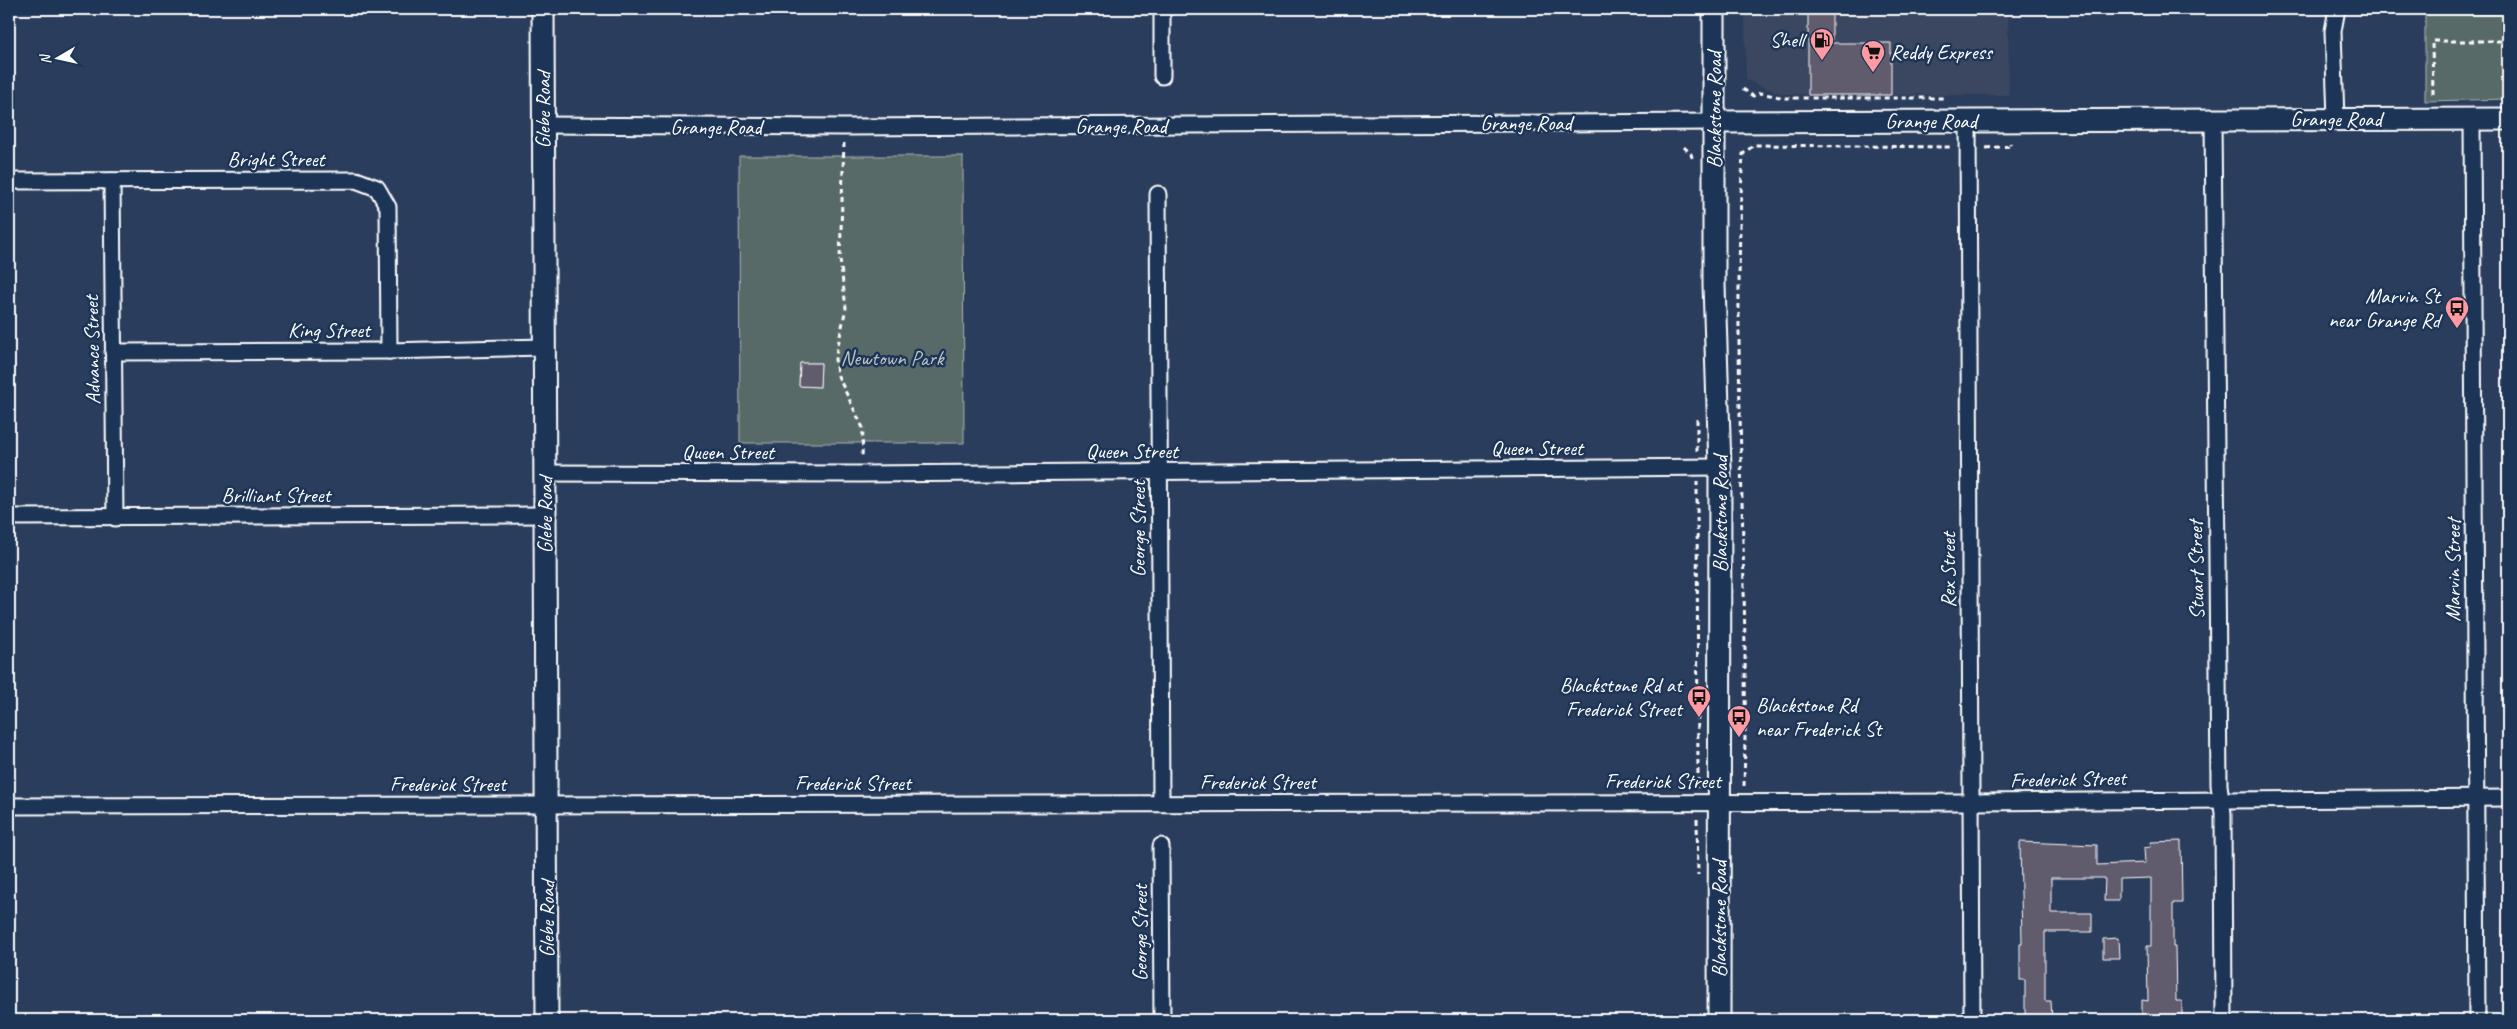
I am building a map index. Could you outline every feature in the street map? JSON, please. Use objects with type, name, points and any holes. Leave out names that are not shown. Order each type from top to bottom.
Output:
[{"type":"main road","name":"Glebe Road","points":[[543,9],[547,1020]]},
{"type":"main road","name":"Blackstone Road","points":[[1714,9],[1714,285],[1720,468],[1719,1020]]},
{"type":"main road","name":"Grange Road","points":[[1714,122],[2508,118]]},
{"type":"street","points":[[1162,9],[1162,76]]},
{"type":"street","points":[[2336,9],[2333,31],[2336,119]]},
{"type":"street","name":"Marvin Street","points":[[2472,119],[2478,1020]]},
{"type":"street","name":"Rex Street","points":[[1968,120],[1972,1020]]},
{"type":"street","name":"Stuart Street","points":[[2213,120],[2221,798],[2223,813],[2224,1020]]},
{"type":"street","name":"Grange Road","points":[[543,125],[845,128],[1714,122]]},
{"type":"street","name":"Bright Street","points":[[9,181],[356,180],[377,188],[388,207],[389,351]]},
{"type":"street","name":"Advance Street","points":[[112,181],[115,518]]},
{"type":"street","name":"George Street","points":[[1158,194],[1161,803]]},
{"type":"street","name":"King Street","points":[[113,352],[389,351],[545,347]]},
{"type":"street","name":"Queen Street","points":[[545,473],[862,474],[1720,468]]},
{"type":"street","name":"Brilliant Street","points":[[9,517],[544,515]]},
{"type":"street","name":"Frederick Street","points":[[9,806],[1970,802],[2221,798],[2508,798]]},
{"type":"street","name":"George Street","points":[[1161,846],[1162,1020]]},
{"type":"path","points":[[2433,94],[2432,41],[2508,41]]},
{"type":"path","points":[[1743,89],[1752,96],[1760,93],[1785,98],[1944,98]]},
{"type":"path","points":[[845,128],[840,259],[846,308],[835,359],[837,374],[863,428],[862,474]]},
{"type":"path","points":[[1986,148],[2011,146],[2010,143]]},
{"type":"path","points":[[1743,802],[1744,532],[1738,234],[1743,154],[1754,146],[1952,147]]},
{"type":"path","points":[[1684,147],[1691,154],[1694,162]]},
{"type":"path","points":[[1697,410],[1698,881]]},
{"type":"shaded area","points":[[1745,9],[2008,9],[2009,95],[1782,94],[1746,80]]},
{"type":"green space","points":[[2425,9],[2508,9],[2508,99],[2425,101]]},
{"type":"green space","name":"Newtown Park","points":[[739,156],[963,156],[964,443],[740,443]],"holes":[[[800,363],[821,363],[820,387],[799,386]]]},
{"type":"building","points":[[1808,14],[1832,14],[1832,43],[1891,43],[1891,95],[1808,95]]},
{"type":"building","points":[[800,363],[821,363],[820,387],[799,386]]},
{"type":"building","points":[[2181,841],[2182,903],[2173,903],[2173,946],[2175,946],[2176,1001],[2182,1001],[2182,1020],[2142,1020],[2142,1000],[2148,1001],[2147,946],[2151,946],[2151,878],[2119,879],[2119,901],[2104,901],[2105,878],[2051,878],[2051,913],[2092,913],[2092,932],[2045,932],[2045,1001],[2051,1001],[2052,1020],[2025,1020],[2025,980],[2020,980],[2020,944],[2022,944],[2020,842],[2097,845],[2097,865],[2145,863],[2144,848],[2150,847],[2151,842]]},
{"type":"building","points":[[2118,938],[2119,958],[2103,958],[2103,939]]},
{"type":"place","name":"Shell","points":[[1822,61]]},
{"type":"place","name":"Reddy Express","points":[[1873,73]]},
{"type":"place","name":"Marvin St near Grange Rd","points":[[2457,329]]},
{"type":"place","name":"Blackstone Rd at Frederick Street","points":[[1699,718]]},
{"type":"place","name":"Blackstone Rd near Frederick St","points":[[1739,738]]}]
